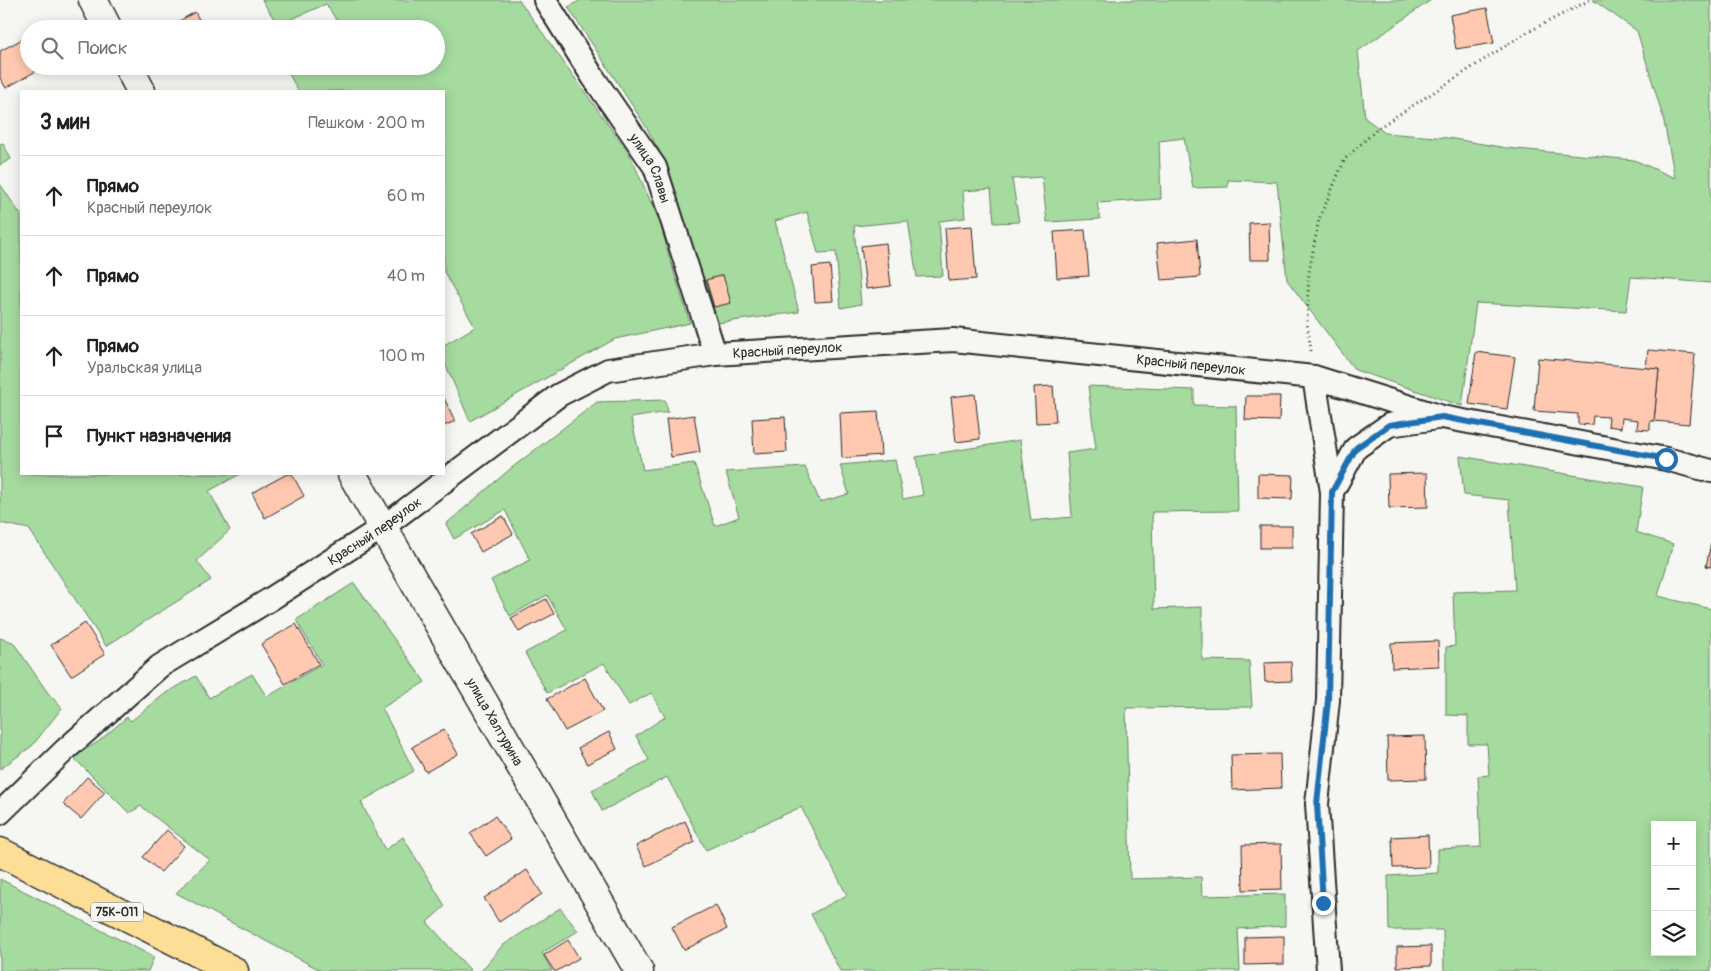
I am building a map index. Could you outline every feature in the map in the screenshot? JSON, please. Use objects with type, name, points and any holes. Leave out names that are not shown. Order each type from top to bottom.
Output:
[{"type":"main road","name":"75К-011","points":[[0,852],[234,971]]},
{"type":"street","points":[[93,0],[103,20]]},
{"type":"street","name":"улица Славы","points":[[545,0],[593,77],[655,167],[715,354]]},
{"type":"street","points":[[133,75],[140,90]]},
{"type":"street","name":"Красный переулок","points":[[0,813],[65,750],[160,666],[269,600],[383,527],[559,395],[608,370],[715,354],[954,340],[1314,377],[1442,417],[1666,459],[1711,471]]},
{"type":"street","points":[[1314,377],[1332,492],[1328,700],[1317,804],[1328,971]]},
{"type":"street","points":[[1332,492],[1356,448],[1389,425],[1442,417]]},
{"type":"street","name":"улица Халтурина","points":[[353,475],[639,971]]},
{"type":"path","points":[[1314,377],[1307,323],[1309,272],[1319,219],[1345,159],[1378,128],[1524,34],[1590,0]]},
{"type":"green space","points":[[262,0],[519,0],[630,155],[661,225],[690,323],[615,339],[470,421],[445,363],[445,344],[475,327],[445,274],[445,90],[297,90],[290,75],[445,75],[445,20],[336,20],[326,4],[289,20],[275,20]]},
{"type":"green space","points":[[581,0],[1431,0],[1358,51],[1365,118],[1385,133],[1448,138],[1506,148],[1634,160],[1675,178],[1663,117],[1637,31],[1593,0],[1711,0],[1711,283],[1631,277],[1626,311],[1476,303],[1462,406],[1355,370],[1287,280],[1277,182],[1228,180],[1228,187],[1193,188],[1184,138],[1159,141],[1161,199],[1097,203],[1100,219],[1047,222],[1042,177],[1012,179],[1019,222],[994,223],[991,189],[963,191],[965,218],[939,221],[943,276],[917,277],[908,221],[854,226],[861,304],[841,308],[836,252],[818,253],[807,212],[775,221],[799,312],[717,323],[708,302],[667,165],[645,125],[568,7]]},
{"type":"green space","points":[[3,143],[11,159],[0,165],[0,144]]},
{"type":"green space","points":[[0,184],[20,214],[20,475],[238,475],[209,491],[230,530],[197,561],[211,580],[106,646],[29,529],[0,523]]},
{"type":"green space","points":[[1088,386],[1194,390],[1194,405],[1236,406],[1238,511],[1152,512],[1154,609],[1202,607],[1202,660],[1249,661],[1252,707],[1126,708],[1130,879],[1201,877],[1202,896],[1285,894],[1285,926],[1238,929],[1240,971],[840,971],[811,914],[847,895],[801,807],[706,850],[667,777],[602,811],[592,790],[649,760],[636,736],[665,717],[651,693],[629,705],[604,663],[547,693],[525,653],[567,630],[547,595],[510,616],[491,580],[530,560],[505,510],[454,539],[446,524],[509,470],[597,402],[665,400],[668,412],[631,418],[643,470],[694,463],[715,526],[739,517],[726,472],[805,467],[820,502],[849,494],[840,465],[895,460],[903,499],[923,495],[916,457],[1020,440],[1031,521],[1072,517],[1067,453],[1096,449]]},
{"type":"green space","points":[[1460,456],[1643,487],[1636,532],[1673,544],[1658,596],[1711,609],[1711,971],[1444,971],[1443,930],[1389,930],[1388,876],[1438,873],[1438,849],[1481,847],[1478,776],[1489,775],[1487,744],[1468,744],[1468,716],[1446,715],[1446,647],[1455,646],[1453,592],[1515,590],[1509,500],[1464,495]]},
{"type":"green space","points":[[354,583],[425,682],[382,708],[414,771],[361,802],[385,850],[403,837],[445,906],[427,922],[471,971],[322,971],[176,893],[210,860],[141,806],[129,813],[73,757],[98,742],[127,717],[131,721],[166,693],[196,676],[209,698],[252,674],[267,697],[322,664],[296,620]]},
{"type":"green space","points":[[0,638],[13,642],[48,693],[62,708],[32,746],[0,769]]},
{"type":"green space","points":[[0,879],[154,957],[148,971],[0,971]]},
{"type":"green space","points":[[560,908],[578,931],[542,953],[552,971],[481,971],[502,946]]},
{"type":"building","points":[[1487,8],[1494,43],[1456,49],[1450,15]]},
{"type":"building","points":[[195,12],[199,20],[181,20]]},
{"type":"building","points":[[20,40],[20,75],[29,75],[6,88],[0,78],[0,51]]},
{"type":"building","points":[[1269,222],[1270,260],[1250,260],[1249,223]]},
{"type":"building","points":[[972,226],[976,279],[949,281],[945,228]]},
{"type":"building","points":[[1085,230],[1089,276],[1057,278],[1054,232]]},
{"type":"building","points":[[1197,239],[1200,277],[1161,280],[1157,243]]},
{"type":"building","points":[[886,243],[891,286],[866,289],[861,246]]},
{"type":"building","points":[[830,265],[833,301],[815,302],[812,267]]},
{"type":"building","points":[[723,275],[731,303],[714,307],[706,280]]},
{"type":"building","points":[[1648,350],[1695,354],[1689,424],[1654,421],[1659,369],[1646,368]]},
{"type":"building","points":[[1476,352],[1515,357],[1507,409],[1469,404]]},
{"type":"building","points":[[1538,358],[1659,369],[1654,421],[1650,421],[1650,430],[1637,429],[1638,420],[1622,418],[1621,428],[1608,426],[1609,417],[1593,416],[1592,425],[1578,424],[1578,414],[1534,411]]},
{"type":"building","points":[[1053,386],[1056,422],[1036,423],[1034,387]]},
{"type":"building","points":[[975,394],[980,439],[956,442],[951,397]]},
{"type":"building","points":[[1246,396],[1280,396],[1279,421],[1245,420]]},
{"type":"building","points":[[445,400],[455,421],[445,426]]},
{"type":"building","points":[[878,411],[881,455],[842,458],[840,413]]},
{"type":"building","points":[[694,415],[700,452],[671,457],[666,419]]},
{"type":"building","points":[[785,417],[787,452],[754,454],[752,419]]},
{"type":"building","points":[[1427,473],[1428,507],[1389,508],[1388,474]]},
{"type":"building","points":[[1258,474],[1293,475],[1292,499],[1258,498]]},
{"type":"building","points":[[285,475],[293,475],[304,496],[265,518],[252,493]]},
{"type":"building","points":[[503,516],[513,534],[481,552],[471,534]]},
{"type":"building","points":[[1260,526],[1292,526],[1292,548],[1260,548]]},
{"type":"building","points":[[1711,543],[1711,567],[1706,566]]},
{"type":"building","points":[[546,599],[554,614],[519,632],[511,618]]},
{"type":"building","points":[[85,623],[105,654],[71,676],[51,645]]},
{"type":"building","points":[[296,624],[319,664],[285,684],[261,644]]},
{"type":"building","points":[[1438,641],[1439,666],[1392,668],[1391,643]]},
{"type":"building","points":[[1291,662],[1292,681],[1265,682],[1264,663]]},
{"type":"building","points":[[585,678],[603,711],[565,731],[547,699]]},
{"type":"building","points":[[444,729],[458,754],[426,772],[412,747]]},
{"type":"building","points":[[609,732],[617,749],[587,764],[578,748]]},
{"type":"building","points":[[1425,736],[1426,779],[1388,780],[1387,737]]},
{"type":"building","points":[[1280,754],[1281,788],[1232,790],[1231,755]]},
{"type":"building","points":[[87,777],[105,792],[81,819],[63,804]]},
{"type":"building","points":[[495,816],[511,839],[486,856],[470,833]]},
{"type":"building","points":[[685,821],[695,842],[646,866],[636,846]]},
{"type":"building","points":[[167,830],[184,846],[161,872],[143,857]]},
{"type":"building","points":[[1428,835],[1429,867],[1393,868],[1392,837]]},
{"type":"building","points":[[1281,844],[1282,889],[1243,890],[1242,845]]},
{"type":"building","points":[[527,870],[542,894],[499,922],[484,898]]},
{"type":"building","points":[[716,905],[727,929],[684,950],[672,927]]},
{"type":"building","points":[[1284,936],[1284,964],[1245,965],[1245,937]]},
{"type":"building","points":[[568,940],[579,958],[554,971],[544,955]]},
{"type":"building","points":[[1431,946],[1431,966],[1397,967],[1397,947]]},
{"type":"route","points":[[1323,903],[1317,804],[1328,700],[1332,492],[1356,448],[1389,425],[1442,417],[1666,459]]}]
